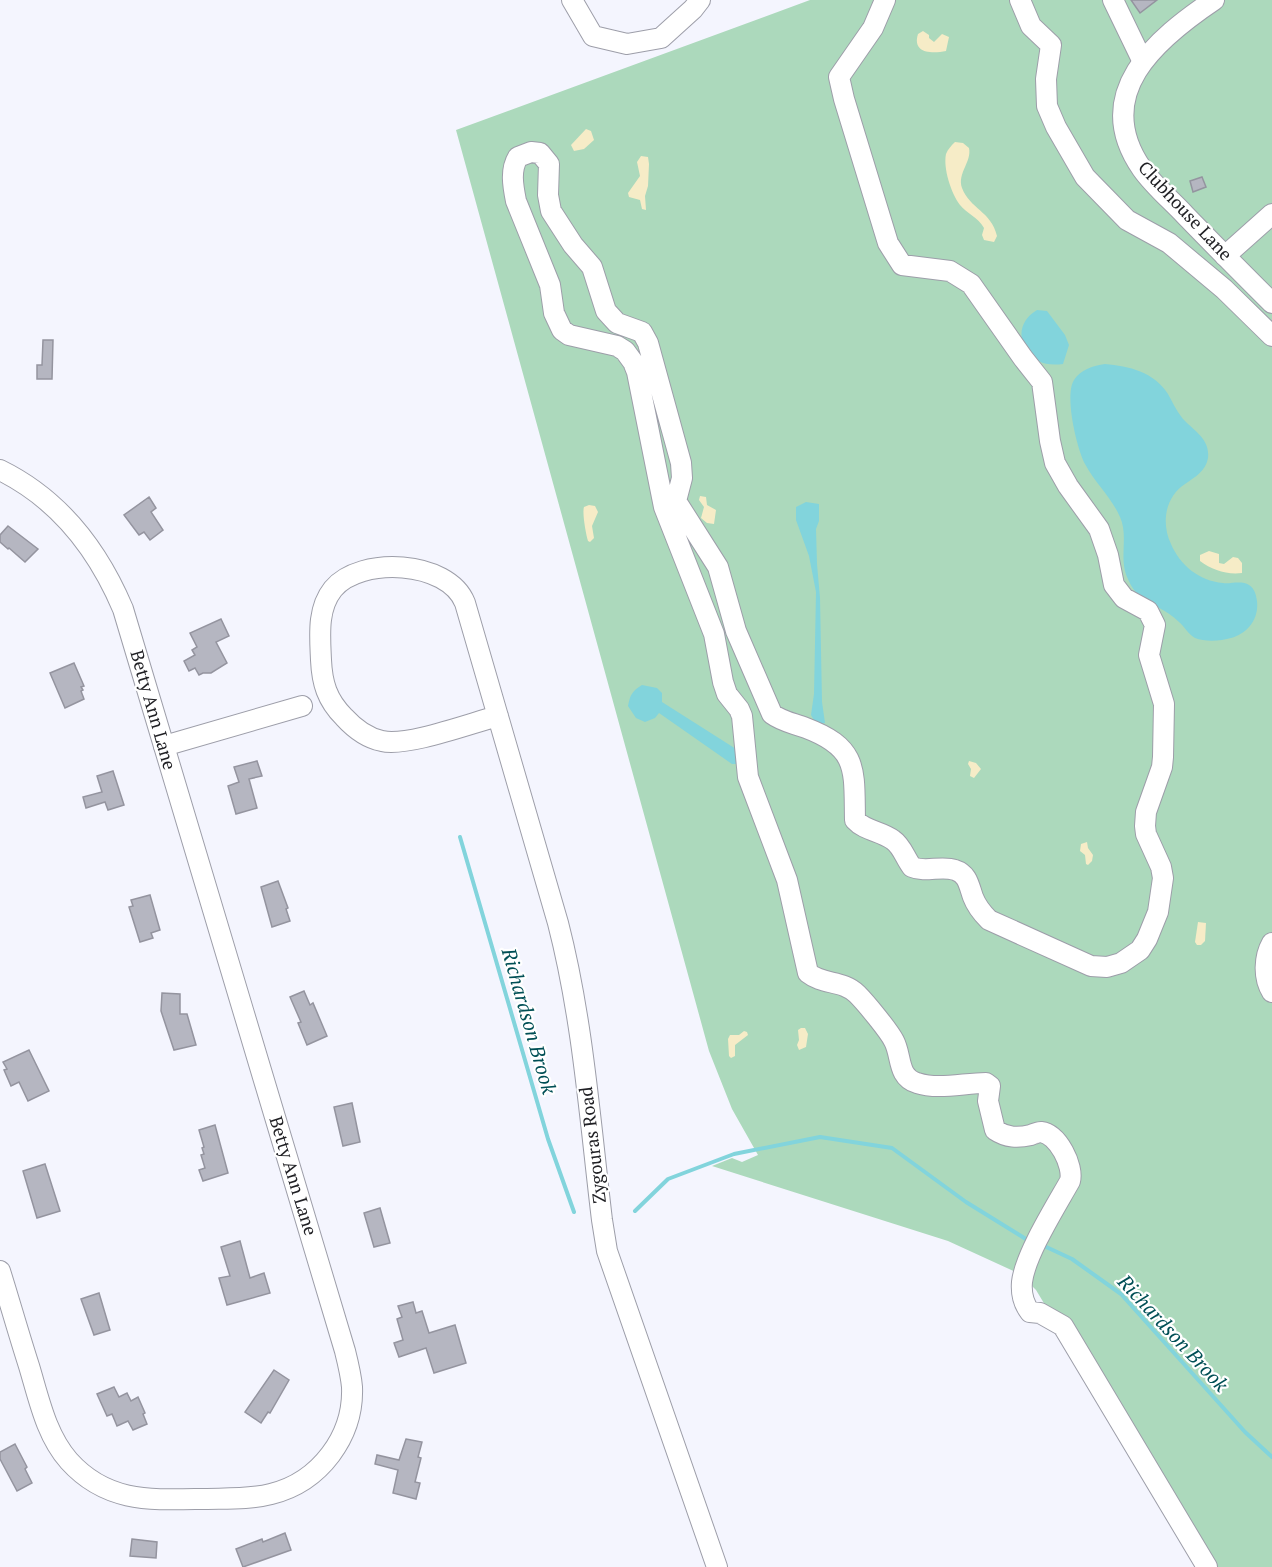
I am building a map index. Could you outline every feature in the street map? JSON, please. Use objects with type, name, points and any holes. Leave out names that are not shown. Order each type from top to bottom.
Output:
[{"type":"street","points":[[572,0],[593,36],[627,44],[661,38],[700,0]]},
{"type":"street","points":[[885,0],[873,28],[839,77],[888,243],[903,264],[950,271],[971,284],[1042,382],[1055,463],[1099,530],[1108,555],[1114,585],[1124,598],[1148,611],[1155,625],[1149,655],[1164,704],[1163,757],[1159,779],[1146,812],[1145,826],[1146,834],[1161,867],[1163,889],[1153,928],[1147,939],[1140,950],[1121,963],[1107,967],[1091,966],[989,920],[983,915],[969,884],[960,873],[954,869],[925,870],[912,867],[896,842],[860,825],[855,820],[855,779],[843,750],[818,733],[782,721],[772,714],[736,631],[718,567],[676,501],[682,478],[681,463],[648,343],[642,332],[617,323],[606,311],[592,267],[573,245],[551,212],[548,195],[549,164],[540,153],[531,152],[518,156],[513,170],[515,194],[550,285],[554,314],[562,330],[569,335],[617,346],[626,351],[637,372],[664,507],[714,634],[723,682],[728,694],[740,709],[748,777],[786,880],[808,974],[821,981],[849,987],[857,994],[894,1042],[901,1068],[912,1081],[919,1084],[942,1085],[986,1083],[990,1086],[988,1101],[995,1130],[1003,1136],[1021,1137],[1040,1132],[1057,1143],[1068,1159],[1072,1173],[1070,1181],[1033,1249],[1022,1281],[1023,1303],[1030,1312],[1040,1313],[1063,1326],[1207,1567]]},
{"type":"street","points":[[1020,0],[1031,26],[1051,45],[1046,78],[1047,106],[1056,127],[1085,177],[1127,220],[1169,243],[1224,289],[1272,336]]},
{"type":"street","points":[[1113,0],[1142,60]]},
{"type":"street","name":"Clubhouse Lane","points":[[1214,0],[1169,34],[1142,60],[1130,83],[1125,105],[1125,130],[1132,150],[1152,181],[1272,303]]},
{"type":"street","points":[[1225,256],[1272,214]]},
{"type":"street","name":"Betty Ann Lane","points":[[0,470],[55,507],[83,537],[106,571],[123,609],[345,1351],[352,1386],[351,1404],[340,1439],[319,1468],[304,1480],[271,1494],[253,1497],[148,1500],[123,1495],[99,1485],[69,1461],[48,1429],[0,1271]]},
{"type":"street","name":"Zygouras Road","points":[[498,716],[397,742],[380,741],[363,733],[336,709],[324,687],[320,627],[324,605],[333,589],[343,580],[355,574],[388,568],[424,570],[440,576],[453,585],[465,603],[498,716],[558,923],[573,985],[607,1251],[717,1567]]},
{"type":"street","points":[[164,746],[302,706]]},
{"type":"street","points":[[1272,943],[1268,950],[1265,967],[1268,987],[1272,992]]},
{"type":"green space","points":[[810,0],[1272,0],[1272,1567],[1203,1567],[1036,1290],[1020,1274],[948,1241],[712,1166],[732,1158],[742,1162],[758,1155],[732,1109],[709,1051],[456,130]]},
{"type":"sand","points":[[923,31],[934,42],[942,34],[949,37],[946,51],[929,52],[920,49],[918,34]]},
{"type":"sand","points":[[586,129],[591,131],[594,140],[584,149],[574,151],[571,145]]},
{"type":"sand","points":[[955,142],[963,143],[969,148],[961,177],[962,188],[970,201],[990,221],[997,236],[994,242],[984,240],[982,235],[984,228],[960,205],[951,187],[945,160],[947,152]]},
{"type":"sand","points":[[641,156],[648,157],[649,164],[645,196],[646,210],[642,209],[640,200],[629,197],[628,193],[640,176],[637,162]]},
{"type":"sand","points":[[700,496],[706,497],[707,505],[716,510],[714,524],[707,523],[701,518],[704,507],[699,500]]},
{"type":"sand","points":[[595,506],[598,512],[592,526],[594,538],[590,542],[584,524],[584,507]]},
{"type":"sand","points":[[1209,551],[1219,554],[1219,563],[1224,564],[1233,557],[1238,558],[1242,563],[1242,573],[1220,571],[1200,561],[1200,555]]},
{"type":"sand","points":[[969,761],[976,763],[981,769],[974,778],[970,776]]},
{"type":"sand","points":[[1087,842],[1093,855],[1088,865],[1085,855],[1080,851],[1081,844]]},
{"type":"sand","points":[[1198,922],[1206,923],[1205,941],[1201,945],[1195,942]]},
{"type":"sand","points":[[805,1028],[808,1034],[806,1047],[799,1050],[798,1030]]},
{"type":"sand","points":[[744,1031],[748,1035],[735,1045],[735,1056],[731,1058],[728,1039],[730,1035],[739,1035]]},
{"type":"water","points":[[1037,310],[1047,311],[1065,335],[1069,345],[1063,364],[1041,362],[1032,356],[1023,343],[1022,328],[1030,315]]},
{"type":"water","points":[[1105,364],[1123,366],[1156,380],[1168,394],[1182,418],[1205,441],[1208,452],[1207,463],[1200,473],[1178,489],[1173,496],[1167,511],[1166,528],[1175,552],[1191,571],[1214,582],[1240,582],[1254,590],[1257,599],[1256,614],[1247,629],[1237,636],[1218,640],[1195,638],[1174,618],[1138,594],[1130,583],[1124,564],[1123,525],[1113,503],[1085,464],[1078,447],[1071,410],[1071,388],[1074,380],[1084,371]]},
{"type":"water","points":[[806,502],[819,504],[819,521],[816,529],[822,702],[825,723],[816,724],[811,715],[814,694],[816,592],[809,556],[796,520],[796,507]]},
{"type":"water","points":[[642,685],[657,688],[662,693],[662,702],[736,749],[737,764],[732,764],[659,713],[655,718],[645,722],[636,718],[628,706],[632,694]]},
{"type":"building","points":[[1131,0],[1157,0],[1140,13]]},
{"type":"building","points":[[1202,177],[1206,187],[1193,192],[1190,181]]},
{"type":"building","points":[[43,340],[53,340],[52,379],[37,379],[37,365],[42,365]]},
{"type":"building","points":[[149,497],[156,508],[151,512],[163,530],[150,540],[144,532],[139,535],[124,515]]},
{"type":"building","points":[[8,526],[38,549],[25,562],[0,542],[0,535]]},
{"type":"building","points":[[221,619],[229,636],[216,642],[227,663],[211,673],[199,675],[195,668],[189,671],[184,661],[195,655],[192,650],[197,647],[190,633]]},
{"type":"building","points":[[74,663],[84,686],[81,687],[83,690],[81,691],[84,699],[65,708],[50,673]]},
{"type":"building","points":[[257,761],[262,776],[249,779],[257,808],[236,814],[228,786],[239,782],[234,767]]},
{"type":"building","points":[[113,771],[124,805],[108,810],[105,802],[86,808],[83,797],[102,792],[97,776]]},
{"type":"building","points":[[278,881],[288,908],[286,909],[290,921],[272,927],[261,887]]},
{"type":"building","points":[[150,895],[160,930],[151,933],[153,938],[140,942],[129,907],[133,906],[131,900]]},
{"type":"building","points":[[304,991],[310,1005],[313,1003],[327,1036],[307,1045],[298,1023],[301,1022],[290,997]]},
{"type":"building","points":[[162,993],[180,994],[180,1014],[187,1014],[196,1045],[174,1050],[161,1011]]},
{"type":"building","points":[[29,1050],[49,1091],[28,1101],[19,1082],[11,1086],[3,1062]]},
{"type":"building","points":[[352,1103],[360,1142],[343,1146],[334,1107]]},
{"type":"building","points":[[215,1125],[228,1173],[203,1181],[199,1170],[205,1168],[201,1155],[204,1154],[202,1148],[204,1147],[199,1130]]},
{"type":"building","points":[[45,1164],[60,1211],[37,1218],[23,1171]]},
{"type":"building","points":[[380,1208],[390,1243],[374,1247],[364,1213]]},
{"type":"building","points":[[240,1241],[250,1278],[264,1273],[270,1293],[227,1305],[219,1278],[230,1276],[221,1247]]},
{"type":"building","points":[[99,1293],[110,1330],[94,1335],[81,1299]]},
{"type":"building","points":[[413,1302],[416,1313],[422,1311],[429,1333],[455,1325],[466,1363],[434,1373],[426,1348],[399,1357],[394,1343],[403,1340],[397,1319],[402,1317],[398,1306]]},
{"type":"building","points":[[274,1370],[289,1380],[270,1413],[268,1412],[261,1423],[245,1412]]},
{"type":"building","points":[[114,1387],[119,1397],[127,1393],[131,1401],[138,1397],[147,1424],[133,1430],[128,1421],[117,1426],[112,1414],[107,1416],[97,1394]]},
{"type":"building","points":[[406,1439],[422,1442],[415,1482],[420,1483],[416,1499],[393,1493],[398,1470],[375,1464],[377,1455],[399,1460]]},
{"type":"building","points":[[15,1444],[27,1467],[25,1469],[32,1483],[17,1491],[0,1459],[0,1452]]},
{"type":"building","points":[[285,1533],[291,1550],[243,1567],[236,1549]]},
{"type":"building","points":[[132,1539],[157,1542],[156,1558],[130,1556]]},
{"type":"waterway","name":"Richardson Brook","points":[[460,837],[548,1139],[574,1212]]},
{"type":"waterway","name":"Richardson Brook","points":[[635,1211],[668,1179],[734,1154],[820,1137],[892,1148],[966,1202],[1029,1241]]},
{"type":"waterway","name":"Richardson Brook","points":[[1042,1245],[1072,1259],[1121,1294],[1245,1432],[1272,1457]]}]
